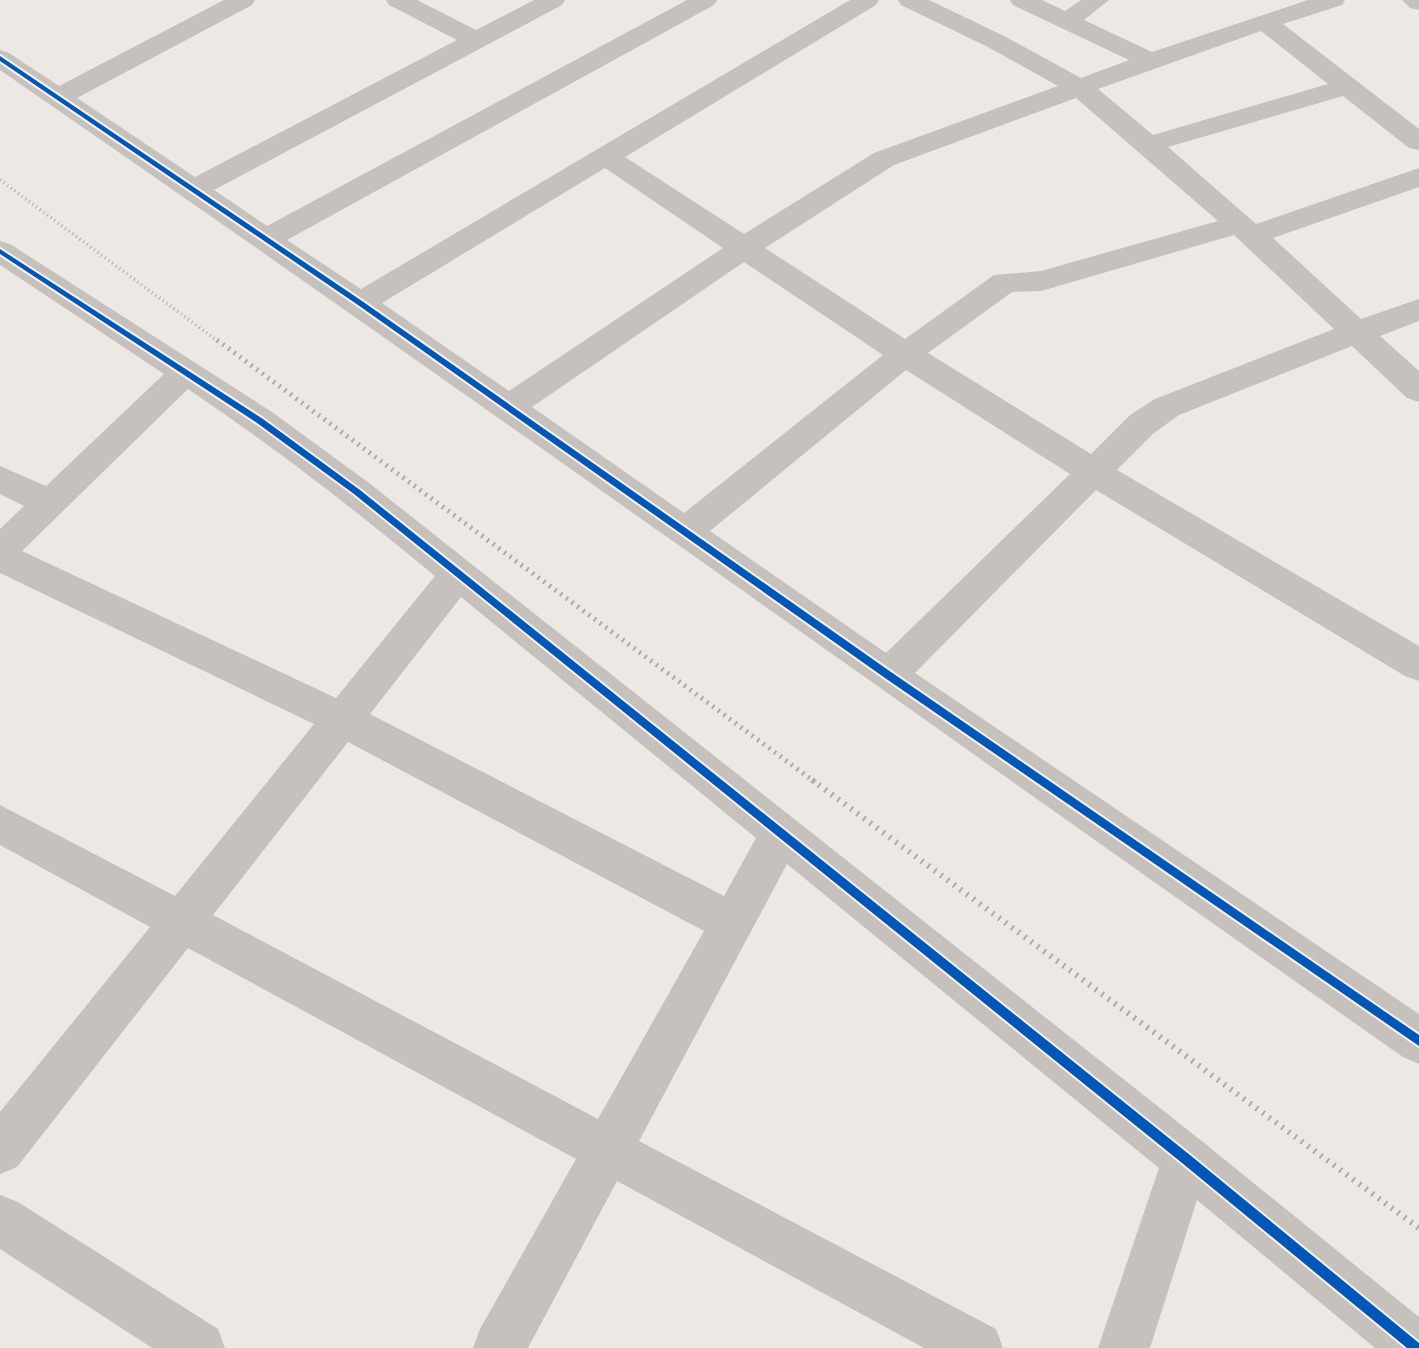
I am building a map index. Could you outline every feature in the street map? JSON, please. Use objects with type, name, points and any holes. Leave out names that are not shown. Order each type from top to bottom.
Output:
[{"type":"street","points":[[59,97],[243,0]]},
{"type":"street","points":[[398,0],[476,40]]},
{"type":"street","points":[[192,190],[553,0]]},
{"type":"street","points":[[266,239],[705,0]]},
{"type":"street","points":[[360,303],[867,0]]},
{"type":"street","points":[[910,0],[997,42],[1080,88],[1150,144],[1419,390]]},
{"type":"street","points":[[1022,0],[1151,61]]},
{"type":"street","points":[[1066,21],[1097,0]]},
{"type":"street","points":[[509,407],[745,247],[884,159],[1151,61],[1333,0]]},
{"type":"street","points":[[1265,22],[1419,142]]},
{"type":"street","points":[[0,58],[360,303],[888,675],[1419,1041]]},
{"type":"street","points":[[1150,144],[1348,86]]},
{"type":"street","points":[[607,157],[905,354],[1093,472],[1419,665]]},
{"type":"street","points":[[686,531],[905,354],[1005,282],[1041,281],[1246,230],[1419,177]]},
{"type":"street","points":[[0,251],[184,374],[260,421],[346,484],[1186,1159],[1416,1348]]},
{"type":"street","points":[[888,675],[1142,424],[1197,393],[1419,309]]},
{"type":"street","points":[[0,551],[184,374]]},
{"type":"street","points":[[0,478],[50,503]]},
{"type":"street","points":[[0,557],[342,719],[733,923]]},
{"type":"street","points":[[0,1150],[457,575]]},
{"type":"street","points":[[0,824],[977,1348]]},
{"type":"street","points":[[499,1348],[781,834]]},
{"type":"street","points":[[1124,1348],[1186,1159]]},
{"type":"street","points":[[0,1220],[199,1348]]},
{"type":"railway","points":[[0,180],[219,342]]},
{"type":"railway","points":[[217,340],[815,782]]},
{"type":"railway","points":[[812,780],[1419,1228]]},
{"type":"cycle path","points":[[0,58],[360,303],[888,675],[1419,1041]]},
{"type":"cycle path","points":[[0,251],[260,421],[357,492],[1186,1159],[1416,1348]]}]
